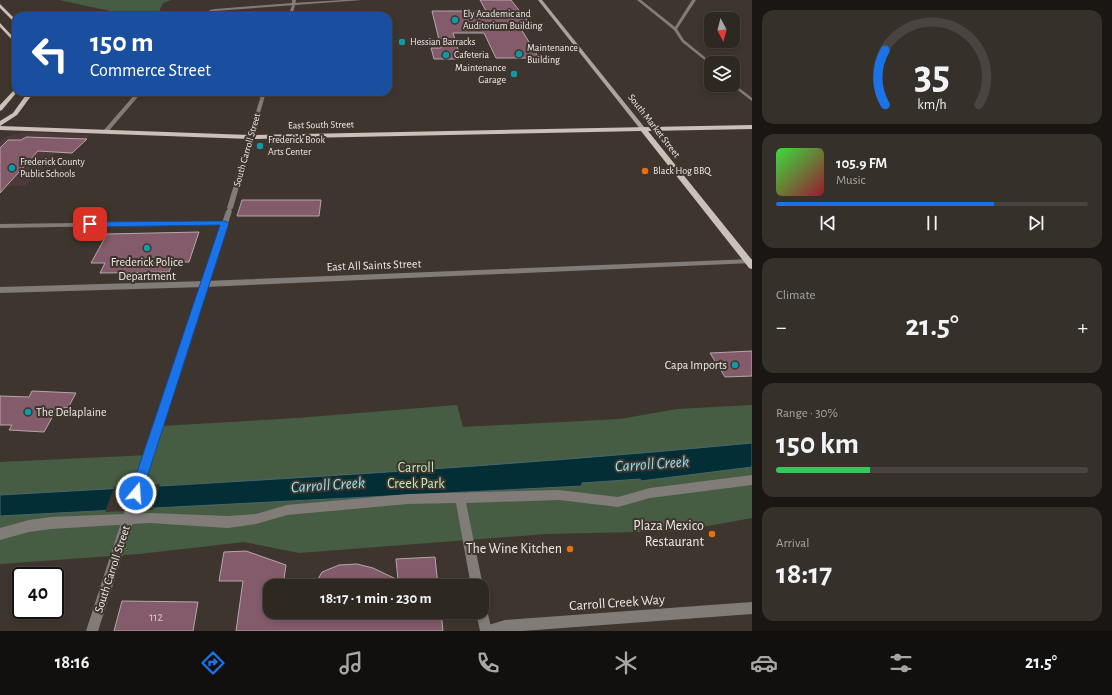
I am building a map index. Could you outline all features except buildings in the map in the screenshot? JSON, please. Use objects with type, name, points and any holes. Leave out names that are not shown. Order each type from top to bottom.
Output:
[{"type":"main road","name":"South Market Street","points":[[540,0],[751,263]]},
{"type":"main road","points":[[0,5],[12,18]]},
{"type":"main road","points":[[0,24],[12,38]]},
{"type":"main road","points":[[0,109],[12,95]]},
{"type":"main road","points":[[0,124],[15,114],[28,96]]},
{"type":"main road","name":"East South Street","points":[[0,128],[250,137],[752,127]]},
{"type":"street","points":[[210,12],[294,2],[360,0]]},
{"type":"street","points":[[639,0],[675,29],[683,42],[704,58]]},
{"type":"street","points":[[675,29],[694,0]]},
{"type":"street","points":[[291,12],[294,2]]},
{"type":"street","points":[[740,90],[752,100]]},
{"type":"street","points":[[105,132],[136,96]]},
{"type":"street","name":"South Carroll Street","points":[[92,631],[225,223],[263,96]]},
{"type":"street","points":[[0,226],[225,223]]},
{"type":"street","name":"East All Saints Street","points":[[0,290],[205,284],[751,263]]},
{"type":"street","points":[[0,534],[29,526],[51,523],[150,518],[228,522],[256,518],[287,510],[408,499],[534,497],[559,495],[618,502],[650,493],[752,480]]},
{"type":"street","points":[[460,498],[476,579]]},
{"type":"street","name":"Carroll Creek Way","points":[[486,631],[505,626],[752,608]]},
{"type":"street","points":[[484,619],[486,631]]},
{"type":"shaded area","name":"Frederick County Public Schools","points":[[24,132],[90,135],[73,154],[55,154],[26,186],[0,186],[0,141],[11,135]]},
{"type":"green space","points":[[59,0],[171,0],[163,3],[159,12],[109,12],[110,11]]},
{"type":"green space","name":"Carroll Creek Park","points":[[457,405],[463,427],[620,419],[677,409],[752,405],[752,518],[680,531],[546,534],[299,553],[244,542],[139,554],[0,564],[0,462],[150,455],[162,426],[297,418]]},
{"type":"water","name":"Carroll Creek","points":[[752,443],[752,467],[641,481],[640,479],[582,483],[582,486],[0,516],[0,495],[282,479],[470,466],[658,452]]},
{"type":"pier","points":[[160,484],[153,510],[105,512],[114,487]]},
{"type":"place","name":"Ely Academic and Auditorium Building","points":[[455,20]]},
{"type":"place","name":"Hessian Barracks","points":[[402,42]]},
{"type":"place","name":"Maintenance Building","points":[[519,54]]},
{"type":"place","name":"Cafeteria","points":[[446,55]]},
{"type":"place","name":"Maintenance Garage","points":[[514,74]]},
{"type":"place","name":"Frederick Book Arts Center","points":[[260,146]]},
{"type":"place","name":"Frederick County Public Schools","points":[[12,168]]},
{"type":"place","name":"Black Hog BBQ","points":[[645,171]]},
{"type":"place","name":"Frederick Police Department","points":[[147,248]]},
{"type":"place","name":"Capa Imports","points":[[735,365]]},
{"type":"place","name":"The Delaplaine","points":[[28,412]]},
{"type":"place","name":"Plaza Mexico Restaurant","points":[[712,534]]},
{"type":"place","name":"The Wine Kitchen","points":[[570,549]]},
{"type":"route","points":[[90,224],[225,223],[136,493]]}]
